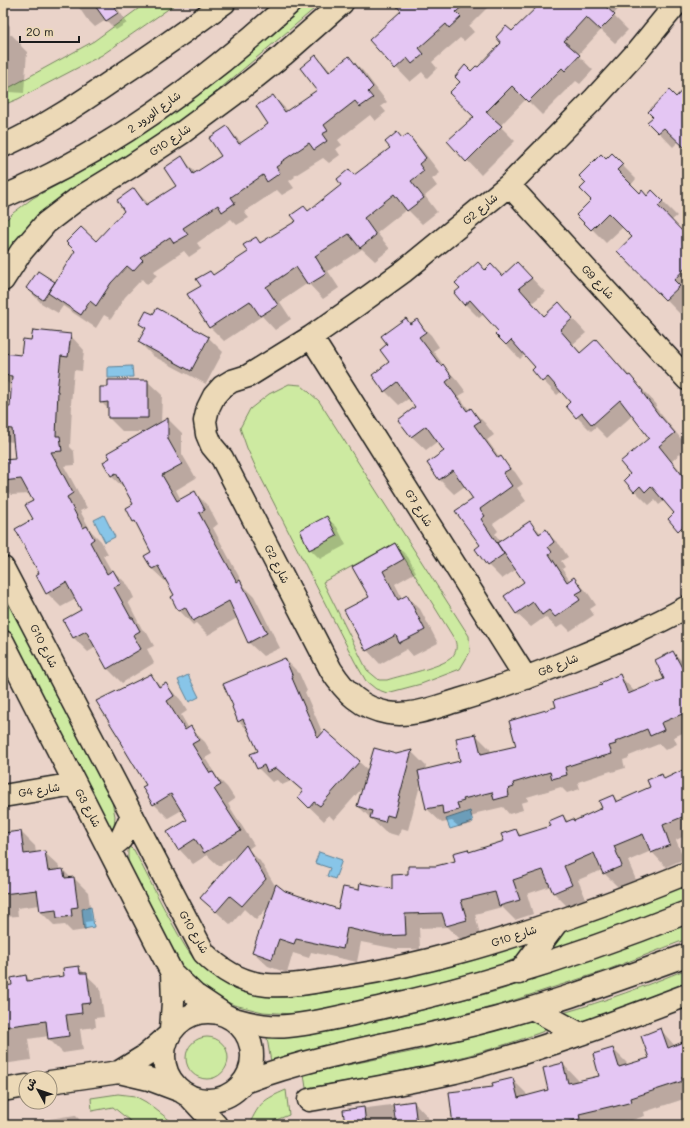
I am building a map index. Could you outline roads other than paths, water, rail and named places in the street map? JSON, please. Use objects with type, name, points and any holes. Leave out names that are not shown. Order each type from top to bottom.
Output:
[{"type":"street","points":[[3,146],[74,107],[154,53],[224,3]]},
{"type":"street","name":"شارع الورود 2","points":[[6,199],[102,147],[154,113],[218,64],[290,3]]},
{"type":"street","name":"G10 شارع","points":[[3,280],[21,252],[46,223],[76,200],[130,167],[234,95],[342,3]]},
{"type":"street","points":[[676,3],[687,15]]},
{"type":"street","name":"G2 شارع","points":[[425,710],[400,722],[386,724],[372,722],[359,716],[348,708],[339,697],[331,670],[222,458],[212,446],[207,434],[206,421],[208,408],[214,396],[222,387],[232,381],[248,376],[311,337],[404,271],[509,185],[595,98],[637,52],[676,3]]},
{"type":"street","name":"G9 شارع","points":[[509,185],[687,379]]},
{"type":"street","name":"G7 شارع","points":[[311,337],[526,678]]},
{"type":"street","name":"G10 شارع","points":[[6,577],[204,953],[214,963],[239,978],[253,983],[281,985],[328,980],[422,962],[513,937],[644,891],[687,873]]},
{"type":"street","name":"G8 شارع","points":[[425,710],[526,678],[603,647],[687,607]]},
{"type":"street","name":"G3 شارع","points":[[3,642],[172,973],[196,995],[228,1016]]},
{"type":"street","name":"G4 شارع","points":[[3,796],[75,784]]},
{"type":"street","points":[[109,849],[121,839],[132,815]]},
{"type":"street","points":[[119,1072],[145,1056],[181,1020],[193,1014],[206,1011],[228,1016],[251,1024],[269,1026],[287,1026],[315,1022],[429,997],[519,973],[584,951],[687,912]]},
{"type":"street","points":[[519,973],[558,921]]},
{"type":"street","points":[[58,1081],[119,1072],[148,1079],[185,1094],[207,1100],[221,1098],[241,1085],[268,1073],[309,1061],[474,1024],[532,1008],[580,993],[687,955]]},
{"type":"street","name":"G3 شارع","points":[[169,1033],[173,1002],[172,973]]},
{"type":"street","points":[[309,1100],[390,1086],[454,1072],[518,1054],[580,1034],[687,995]]},
{"type":"street","points":[[532,1008],[580,1034]]},
{"type":"street","points":[[224,1125],[230,1103],[250,1069],[252,1056],[250,1042],[243,1030],[228,1016]]},
{"type":"street","points":[[169,1033],[164,1051],[164,1066],[171,1081],[216,1125]]},
{"type":"street","points":[[3,1090],[18,1087]]},
{"type":"water","points":[[132,366],[133,377],[108,378],[108,367]]},
{"type":"water","points":[[104,515],[115,537],[105,542],[94,520]]},
{"type":"water","points":[[188,675],[199,697],[189,702],[178,680]]},
{"type":"water","points":[[470,811],[473,822],[450,829],[446,819]]},
{"type":"water","points":[[319,852],[342,860],[335,879],[327,876],[330,868],[315,863]]},
{"type":"water","points":[[91,907],[94,927],[84,929],[82,909]]}]
